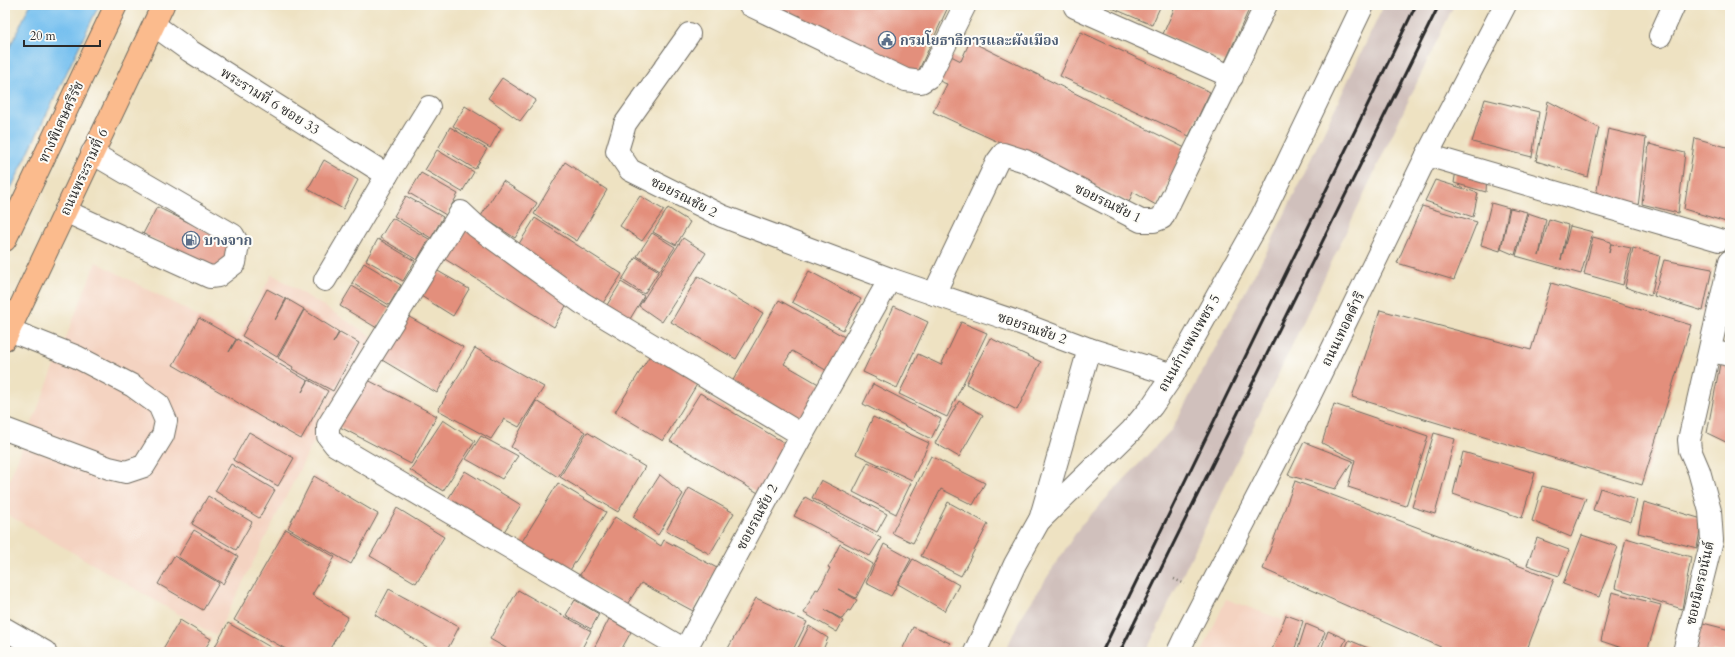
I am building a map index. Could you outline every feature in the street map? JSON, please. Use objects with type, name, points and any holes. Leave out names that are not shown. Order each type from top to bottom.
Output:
[{"type":"main road","name":"ทางพิเศษศรีรัช","points":[[5,240],[116,5]]},
{"type":"main road","name":"ถนนพระรามที่ 6","points":[[7,334],[163,5]]},
{"type":"street","points":[[750,5],[906,80],[921,82],[929,76],[965,5]]},
{"type":"street","name":"ซอยรณชัย 1","points":[[934,294],[997,162],[1003,154],[1025,161],[1141,221],[1154,221],[1162,218],[1266,5]]},
{"type":"street","name":"ถนนกำแพงเพชร 5","points":[[975,652],[1015,564],[1039,521],[1132,430],[1152,406],[1173,375],[1262,216],[1363,5]]},
{"type":"street","name":"ถนนเทอดดำริ","points":[[1178,652],[1316,384],[1427,155],[1506,5]]},
{"type":"street","points":[[1660,36],[1674,5]]},
{"type":"street","points":[[1074,7],[1232,77]]},
{"type":"street","name":"พระรามที่ 6 ซอย 33","points":[[154,25],[190,51],[387,175]]},
{"type":"street","name":"ซอยรณชัย 2","points":[[689,34],[625,124],[617,150],[630,170],[722,216],[890,279],[1089,348],[1173,375]]},
{"type":"street","points":[[325,280],[429,107]]},
{"type":"street","points":[[66,211],[210,277],[218,276],[235,263],[238,244],[233,236],[92,153]]},
{"type":"street","points":[[1427,155],[1719,240]]},
{"type":"street","points":[[685,651],[335,445],[328,436],[328,426],[461,212],[476,226],[582,303],[802,435]]},
{"type":"street","name":"ซอยมิตรอนันต์","points":[[1684,652],[1712,540],[1710,511],[1699,471],[1690,450],[1689,440],[1720,353],[1730,261]]},
{"type":"street","name":"ซอยรณชัย 2","points":[[685,651],[802,435],[890,279]]},
{"type":"street","points":[[5,429],[109,468],[126,472],[144,466],[163,435],[166,421],[159,405],[133,386],[77,357],[7,334]]},
{"type":"street","points":[[1039,521],[1089,348]]},
{"type":"street","points":[[5,629],[45,652]]},
{"type":"path","points":[[1174,578],[1185,584]]},
{"type":"shaded area","points":[[1384,5],[1454,5],[1146,652],[1005,652],[1020,619],[1081,525],[1172,429],[1269,247]]},
{"type":"shaded area","points":[[96,262],[238,337],[272,274],[373,337],[309,451],[216,636],[5,513],[5,491]]},
{"type":"shaded area","points":[[1226,599],[1283,620],[1270,652],[1202,652]]},
{"type":"water","points":[[30,5],[99,5],[5,201],[5,57]]},
{"type":"building","name":"กรมโยธาธิการและผังเมือง","points":[[765,5],[949,5],[916,76]]},
{"type":"building","points":[[1105,5],[1161,5],[1152,25]]},
{"type":"building","points":[[1176,5],[1251,5],[1225,62],[1163,34]]},
{"type":"building","points":[[1081,32],[1210,92],[1189,136],[1060,76]]},
{"type":"building","points":[[970,41],[1185,148],[1156,205],[1133,192],[1129,202],[933,112],[947,84],[939,81],[951,56],[961,61]]},
{"type":"building","points":[[502,78],[536,100],[520,121],[488,98]]},
{"type":"building","points":[[1485,99],[1539,112],[1532,157],[1472,142]]},
{"type":"building","points":[[1548,101],[1599,128],[1588,177],[1536,161]]},
{"type":"building","points":[[465,106],[501,128],[490,148],[453,126]]},
{"type":"building","points":[[450,127],[487,149],[475,169],[439,147]]},
{"type":"building","points":[[1608,129],[1646,138],[1638,207],[1596,195]]},
{"type":"building","points":[[1695,138],[1730,148],[1730,196],[1726,222],[1684,209]]},
{"type":"building","points":[[1649,144],[1685,153],[1678,213],[1642,204]]},
{"type":"building","points":[[437,150],[474,172],[462,192],[425,170]]},
{"type":"building","points":[[324,160],[358,180],[343,209],[308,189]]},
{"type":"building","points":[[565,162],[607,190],[577,241],[534,214]]},
{"type":"building","points":[[1457,164],[1487,173],[1486,192],[1454,183]]},
{"type":"building","points":[[421,173],[458,194],[446,215],[409,193]]},
{"type":"building","points":[[1435,180],[1478,193],[1473,217],[1425,201]]},
{"type":"building","points":[[503,181],[537,203],[515,238],[481,216]]},
{"type":"building","points":[[406,196],[443,217],[431,238],[394,216]]},
{"type":"building","points":[[640,196],[664,210],[642,241],[620,226]]},
{"type":"building","points":[[1491,203],[1509,208],[1500,251],[1481,245]]},
{"type":"building","points":[[1422,206],[1477,222],[1454,280],[1397,263]]},
{"type":"building","name":"บางจาก","points":[[157,207],[239,247],[226,274],[143,234]]},
{"type":"building","points":[[668,208],[690,222],[676,245],[653,232]]},
{"type":"building","points":[[1510,208],[1527,212],[1515,255],[1501,249]]},
{"type":"building","points":[[1528,213],[1546,219],[1539,256],[1549,219],[1568,225],[1561,260],[1570,226],[1593,232],[1581,274],[1516,256]]},
{"type":"building","points":[[392,218],[429,239],[417,260],[380,238]]},
{"type":"building","points":[[535,218],[622,274],[603,303],[517,247]]},
{"type":"building","points":[[459,221],[571,297],[554,327],[440,256]]},
{"type":"building","points":[[652,233],[675,247],[660,270],[637,256]]},
{"type":"building","points":[[1593,237],[1611,242],[1609,253],[1611,244],[1631,248],[1623,285],[1584,274]]},
{"type":"building","points":[[683,238],[706,253],[662,322],[639,306]]},
{"type":"building","points":[[378,239],[415,261],[403,281],[366,260]]},
{"type":"building","points":[[1633,248],[1660,256],[1651,296],[1625,287]]},
{"type":"building","points":[[636,257],[659,271],[644,294],[622,280]]},
{"type":"building","points":[[1664,260],[1712,269],[1703,311],[1654,296]]},
{"type":"building","points":[[364,263],[401,285],[389,305],[352,283]]},
{"type":"building","points":[[436,270],[469,289],[453,316],[421,296]]},
{"type":"building","points":[[809,271],[861,299],[843,330],[792,302]]},
{"type":"building","points":[[698,276],[763,313],[736,359],[671,322]]},
{"type":"building","points":[[621,282],[644,296],[630,319],[607,305]]},
{"type":"building","points":[[1551,283],[1691,325],[1642,485],[1352,397],[1380,310],[1531,350]]},
{"type":"building","points":[[352,286],[389,308],[377,328],[340,306]]},
{"type":"building","points":[[267,289],[286,299],[275,320],[287,299],[304,309],[277,357],[242,336]]},
{"type":"building","points":[[779,300],[850,340],[831,373],[792,351],[784,364],[822,386],[802,422],[732,382]]},
{"type":"building","points":[[894,306],[928,322],[897,388],[863,372]]},
{"type":"building","points":[[304,310],[339,332],[333,343],[340,332],[359,343],[333,391],[292,369],[293,367],[278,358]]},
{"type":"building","points":[[402,313],[463,347],[437,393],[377,357]]},
{"type":"building","points":[[199,318],[236,339],[229,352],[237,339],[308,381],[302,392],[309,380],[328,391],[301,439],[173,365]]},
{"type":"building","points":[[961,322],[987,333],[947,417],[899,394],[918,354],[941,365]]},
{"type":"building","points":[[990,338],[1041,362],[1017,410],[966,384]]},
{"type":"building","points":[[475,348],[544,387],[519,427],[504,419],[491,439],[438,410]]},
{"type":"building","points":[[652,352],[699,381],[663,441],[615,412]]},
{"type":"building","points":[[1720,364],[1730,367],[1730,444],[1707,433]]},
{"type":"building","points":[[364,378],[437,416],[411,464],[338,426]]},
{"type":"building","points":[[873,384],[941,419],[931,439],[863,404]]},
{"type":"building","points":[[700,393],[790,446],[760,494],[670,441]]},
{"type":"building","points":[[536,401],[585,432],[558,477],[511,447]]},
{"type":"building","points":[[959,401],[983,415],[959,457],[935,443]]},
{"type":"building","points":[[1334,404],[1428,436],[1406,506],[1348,487],[1355,460],[1322,443]]},
{"type":"building","points":[[873,417],[929,443],[912,480],[856,454]]},
{"type":"building","points":[[443,420],[475,441],[443,491],[410,470]]},
{"type":"building","points":[[249,432],[294,458],[278,486],[233,460]]},
{"type":"building","points":[[587,432],[645,467],[618,512],[560,477]]},
{"type":"building","points":[[1434,433],[1455,439],[1435,514],[1412,507]]},
{"type":"building","points":[[481,436],[518,456],[502,479],[466,459]]},
{"type":"building","points":[[1304,442],[1353,461],[1335,489],[1288,475]]},
{"type":"building","points":[[1463,452],[1535,473],[1522,518],[1453,494]]},
{"type":"building","points":[[931,456],[985,483],[973,505],[941,489],[913,543],[892,533]]},
{"type":"building","points":[[868,462],[911,483],[896,514],[853,492]]},
{"type":"building","points":[[231,464],[275,490],[259,518],[215,491]]},
{"type":"building","points":[[465,471],[521,505],[500,538],[445,504]]},
{"type":"building","points":[[660,475],[683,494],[658,535],[633,517]]},
{"type":"building","points":[[314,476],[378,514],[351,564],[288,528]]},
{"type":"building","points":[[821,480],[887,514],[877,532],[812,498]]},
{"type":"building","points":[[1295,481],[1554,579],[1526,652],[1452,652],[1263,569]]},
{"type":"building","points":[[558,483],[606,512],[569,572],[521,543]]},
{"type":"building","points":[[1542,486],[1586,498],[1571,537],[1532,521]]},
{"type":"building","points":[[689,488],[734,513],[710,554],[666,531]]},
{"type":"building","points":[[1600,488],[1637,500],[1631,522],[1593,510]]},
{"type":"building","points":[[208,496],[252,522],[236,550],[192,524]]},
{"type":"building","points":[[805,497],[881,538],[870,556],[794,516]]},
{"type":"building","points":[[948,502],[988,524],[961,576],[921,556]]},
{"type":"building","points":[[1644,502],[1702,519],[1697,548],[1638,533]]},
{"type":"building","points":[[397,508],[444,537],[416,583],[370,556]]},
{"type":"building","points":[[615,517],[661,546],[664,540],[717,568],[693,611],[641,583],[626,606],[578,578]]},
{"type":"building","points":[[286,529],[335,557],[312,595],[348,617],[328,652],[291,652],[234,620]]},
{"type":"building","points":[[194,530],[238,556],[223,584],[178,557]]},
{"type":"building","points":[[1582,535],[1618,547],[1599,597],[1563,584]]},
{"type":"building","points":[[1537,538],[1569,550],[1559,576],[1527,565]]},
{"type":"building","points":[[1626,538],[1691,557],[1682,609],[1615,588]]},
{"type":"building","points":[[840,544],[873,564],[856,598],[838,589],[857,600],[850,611],[848,610],[842,619],[825,610],[843,621],[837,632],[804,613],[816,589],[818,590],[824,580],[830,568],[828,567]]},
{"type":"building","points":[[884,544],[911,559],[891,596],[866,583]]},
{"type":"building","points":[[174,556],[219,583],[203,610],[158,584]]},
{"type":"building","points":[[913,559],[959,585],[945,611],[898,584]]},
{"type":"building","points":[[389,589],[459,627],[446,652],[435,652],[375,615]]},
{"type":"building","points":[[518,590],[591,631],[580,652],[513,652],[490,639]]},
{"type":"building","points":[[1612,592],[1661,605],[1647,652],[1634,652],[1601,641]]},
{"type":"building","points":[[756,598],[807,622],[792,652],[726,652]]},
{"type":"building","points":[[575,600],[599,614],[591,629],[566,615]]},
{"type":"building","points":[[1286,615],[1303,621],[1294,652],[1271,652]]},
{"type":"building","points":[[609,619],[631,632],[620,652],[592,652]]},
{"type":"building","points":[[180,620],[211,639],[203,652],[161,652]]},
{"type":"building","points":[[1699,622],[1730,630],[1730,652],[1692,652]]},
{"type":"building","points":[[228,623],[279,652],[212,652]]},
{"type":"building","points":[[1306,624],[1325,632],[1317,652],[1297,652]]},
{"type":"building","points":[[809,626],[828,638],[822,652],[796,652]]},
{"type":"building","points":[[913,627],[950,643],[945,652],[901,652]]},
{"type":"building","points":[[1328,631],[1346,639],[1340,652],[1320,652]]},
{"type":"building","points":[[1349,640],[1368,648],[1366,652],[1344,652]]},
{"type":"building","points":[[5,643],[22,652],[5,652]]},
{"type":"railway","points":[[1102,652],[1416,5]]},
{"type":"railway","points":[[1120,652],[1439,5]]},
{"type":"place","name":"กรมโยธาธิการและผังเมือง","points":[[887,40]]},
{"type":"place","name":"บางจาก","points":[[191,240]]}]
